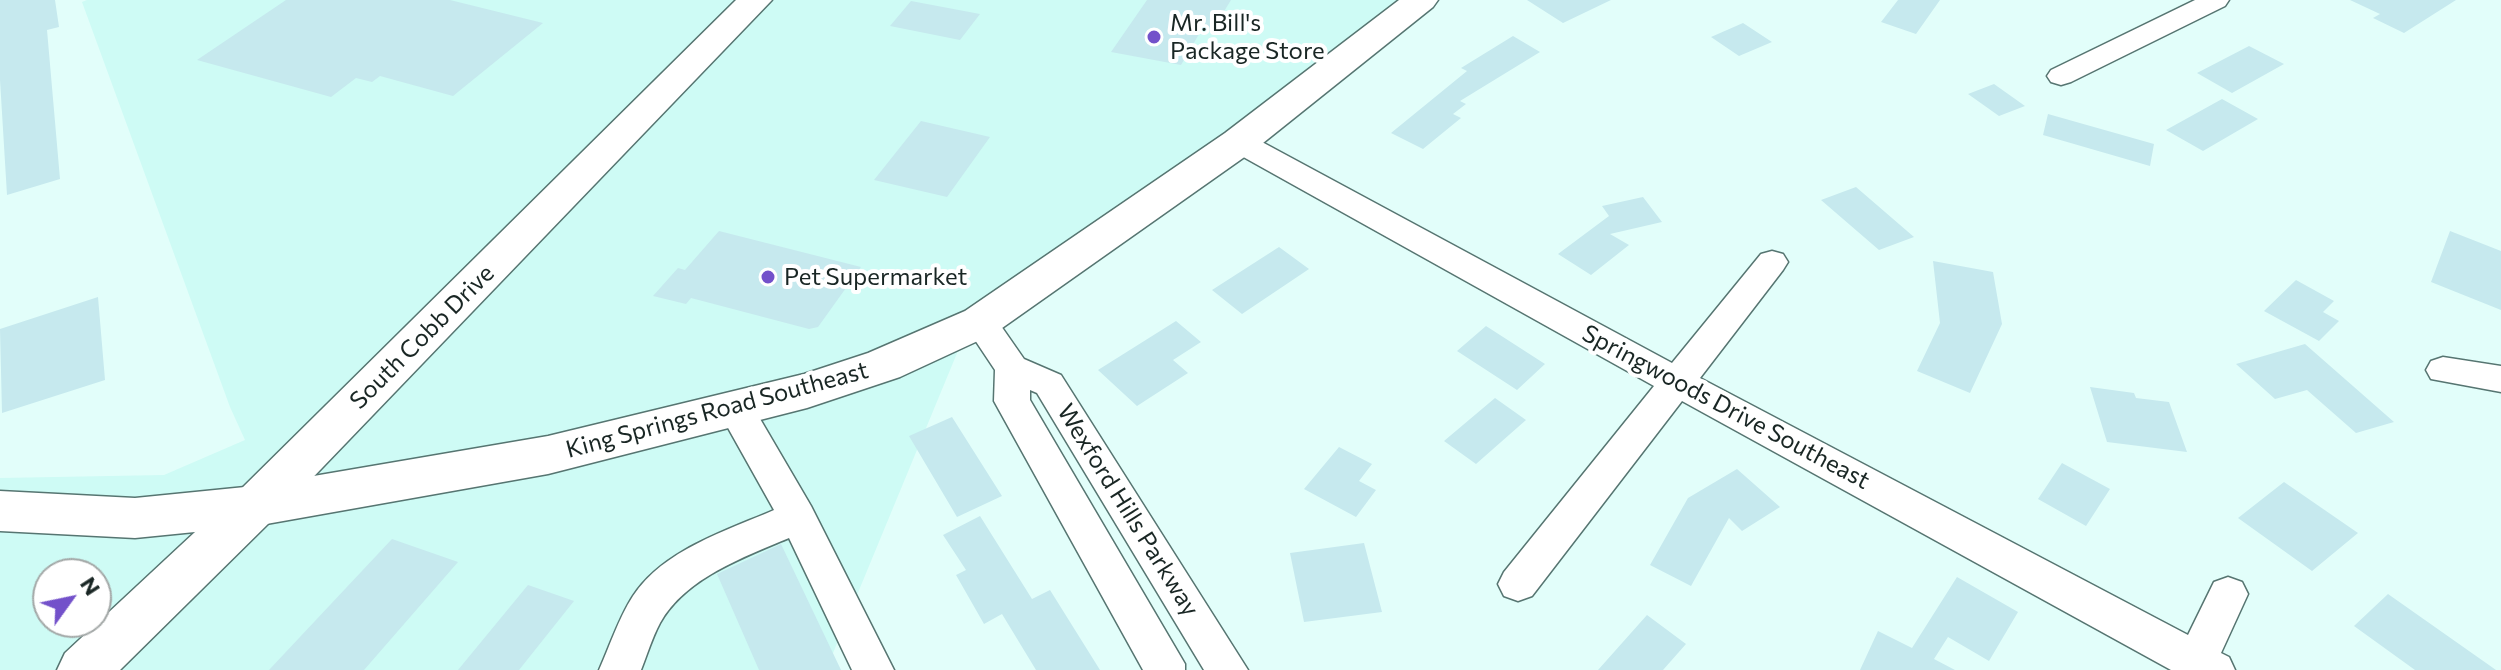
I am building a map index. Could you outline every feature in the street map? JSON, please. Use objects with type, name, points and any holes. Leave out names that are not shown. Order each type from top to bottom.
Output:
[{"type":"street","name":"South Cobb Drive","points":[[84,670],[255,506],[755,0]]},
{"type":"street","name":"King Springs Road Southeast","points":[[0,511],[135,518],[255,506],[548,455],[736,410],[884,365],[980,322],[1239,142],[1421,0]]},
{"type":"street","points":[[2061,76],[2216,0]]},
{"type":"street","name":"Springwoods Drive Southeast","points":[[1239,142],[2202,667]]},
{"type":"street","points":[[1518,584],[1772,262]]},
{"type":"street","name":"Wexford Hills Parkway","points":[[980,322],[1012,368],[1049,384],[1227,670]]},
{"type":"street","name":"Wexford Hills Parkway","points":[[1012,368],[1012,401],[1164,664],[1164,670]]},
{"type":"street","points":[[2443,370],[2501,379]]},
{"type":"street","points":[[736,410],[798,517],[873,670]]},
{"type":"street","points":[[620,670],[651,602],[678,577],[729,548],[798,517]]},
{"type":"street","points":[[1096,546],[1137,526]]},
{"type":"street","points":[[2202,667],[2228,594]]},
{"type":"shaded area","points":[[87,0],[1411,0],[967,329],[826,670],[0,670],[0,478],[164,475],[245,440],[230,407],[82,2]]},
{"type":"building","points":[[0,0],[55,0],[59,27],[47,30],[60,179],[7,195],[0,80]]},
{"type":"building","points":[[286,0],[450,0],[543,23],[453,96],[380,76],[372,82],[356,78],[331,97],[197,60]]},
{"type":"building","points":[[1147,0],[1231,0],[1212,31],[1202,29],[1181,65],[1111,52]]},
{"type":"building","points":[[1527,0],[1611,0],[1563,23]]},
{"type":"building","points":[[1898,0],[1940,0],[1916,34],[1881,22]]},
{"type":"building","points":[[2350,0],[2456,0],[2404,33],[2373,18],[2380,14]]},
{"type":"building","points":[[911,1],[980,14],[960,40],[890,26]]},
{"type":"building","points":[[1743,23],[1772,42],[1739,56],[1711,37]]},
{"type":"building","points":[[1513,36],[1540,52],[1460,101],[1466,104],[1453,114],[1461,118],[1423,149],[1391,133],[1467,71],[1461,68]]},
{"type":"building","points":[[2249,46],[2284,64],[2232,93],[2197,73]]},
{"type":"building","points":[[1994,84],[2025,106],[1999,116],[1968,94]]},
{"type":"building","points":[[2222,99],[2258,119],[2203,151],[2166,130]]},
{"type":"building","points":[[2048,114],[2154,144],[2150,166],[2043,135]]},
{"type":"building","points":[[921,121],[990,137],[947,197],[874,180]]},
{"type":"building","points":[[1856,187],[1914,237],[1879,250],[1821,200]]},
{"type":"building","points":[[1643,197],[1662,222],[1610,234],[1629,245],[1591,275],[1558,254],[1609,216],[1602,206]]},
{"type":"building","points":[[719,231],[861,267],[818,327],[809,329],[691,298],[686,304],[653,296],[678,268],[685,270]]},
{"type":"building","points":[[2450,231],[2501,251],[2501,310],[2431,282]]},
{"type":"building","points":[[1279,247],[1309,269],[1242,314],[1212,290]]},
{"type":"building","points":[[1933,261],[1993,272],[2002,324],[1970,393],[1917,371],[1940,323]]},
{"type":"building","points":[[2296,280],[2334,301],[2323,312],[2339,321],[2319,341],[2264,311]]},
{"type":"building","points":[[98,297],[105,380],[2,413],[0,329]]},
{"type":"building","points":[[1176,321],[1201,342],[1173,360],[1188,373],[1137,406],[1098,370]]},
{"type":"building","points":[[1486,326],[1545,364],[1517,390],[1457,351]]},
{"type":"building","points":[[2305,344],[2394,422],[2356,433],[2307,390],[2275,399],[2236,364]]},
{"type":"building","points":[[2090,387],[2169,402],[2187,452],[2107,442]]},
{"type":"building","points":[[1495,398],[1526,420],[1476,464],[1444,441]]},
{"type":"building","points":[[952,417],[1002,496],[957,517],[909,436]]},
{"type":"building","points":[[1339,447],[1372,464],[1359,481],[1376,490],[1356,517],[1304,489]]},
{"type":"building","points":[[2062,463],[2110,489],[2086,526],[2038,499]]},
{"type":"building","points":[[1737,469],[1780,507],[1742,531],[1729,518],[1691,586],[1650,565],[1688,498]]},
{"type":"building","points":[[2284,482],[2358,533],[2312,571],[2238,518]]},
{"type":"building","points":[[980,516],[1032,599],[1050,590],[1100,670],[1036,670],[1002,614],[984,624],[956,575],[966,570],[943,535]]},
{"type":"building","points":[[392,539],[458,562],[364,670],[269,670]]},
{"type":"building","points":[[1364,543],[1382,612],[1304,622],[1290,553]]},
{"type":"building","points":[[781,544],[841,670],[759,670],[717,574]]},
{"type":"building","points":[[1957,577],[2018,612],[1989,661],[1948,637],[1934,659],[1955,670],[1860,670],[1878,631],[1912,648]]},
{"type":"building","points":[[528,585],[574,601],[519,670],[458,670]]},
{"type":"building","points":[[2388,594],[2496,670],[2415,670],[2354,626]]},
{"type":"building","points":[[1647,615],[1686,644],[1663,670],[1598,670]]},
{"type":"place","name":"Mr. Bill's Package Store","points":[[1154,37]]},
{"type":"place","name":"Pet Supermarket","points":[[768,277]]}]
